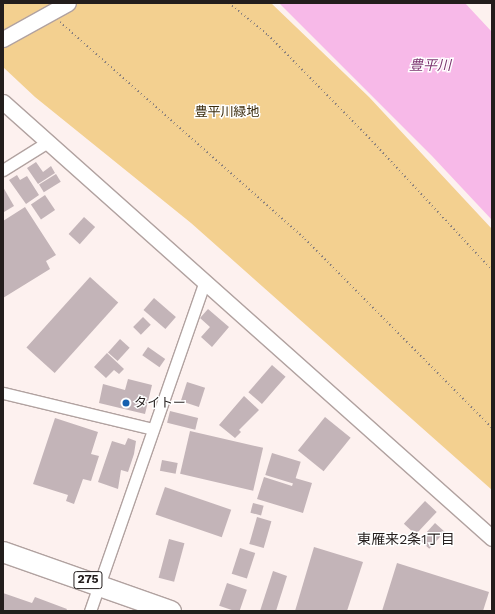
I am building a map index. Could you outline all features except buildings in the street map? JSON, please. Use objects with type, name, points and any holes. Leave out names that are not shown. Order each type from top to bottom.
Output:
[{"type":"highway","name":"275","points":[[3,552],[99,584],[171,611]]},
{"type":"street","points":[[3,39],[68,3]]},
{"type":"street","points":[[3,102],[46,143],[204,284],[224,297],[492,538]]},
{"type":"street","points":[[3,170],[46,143]]},
{"type":"street","points":[[90,611],[204,284]]},
{"type":"street","points":[[3,393],[153,429]]},
{"type":"path","points":[[229,3],[268,36],[328,96],[492,270]]},
{"type":"path","points":[[56,19],[305,239],[492,428]]},
{"type":"green space","name":"豊平川緑地","points":[[3,3],[271,3],[369,97],[492,229],[492,490],[191,223],[35,97],[3,67]]},
{"type":"water","name":"豊平川","points":[[279,3],[465,3],[492,32],[492,220],[432,156]]},
{"type":"place","name":"タイトー","points":[[126,403]]},
{"type":"district","name":"東雁来2条1丁目","points":[[406,539]]}]
